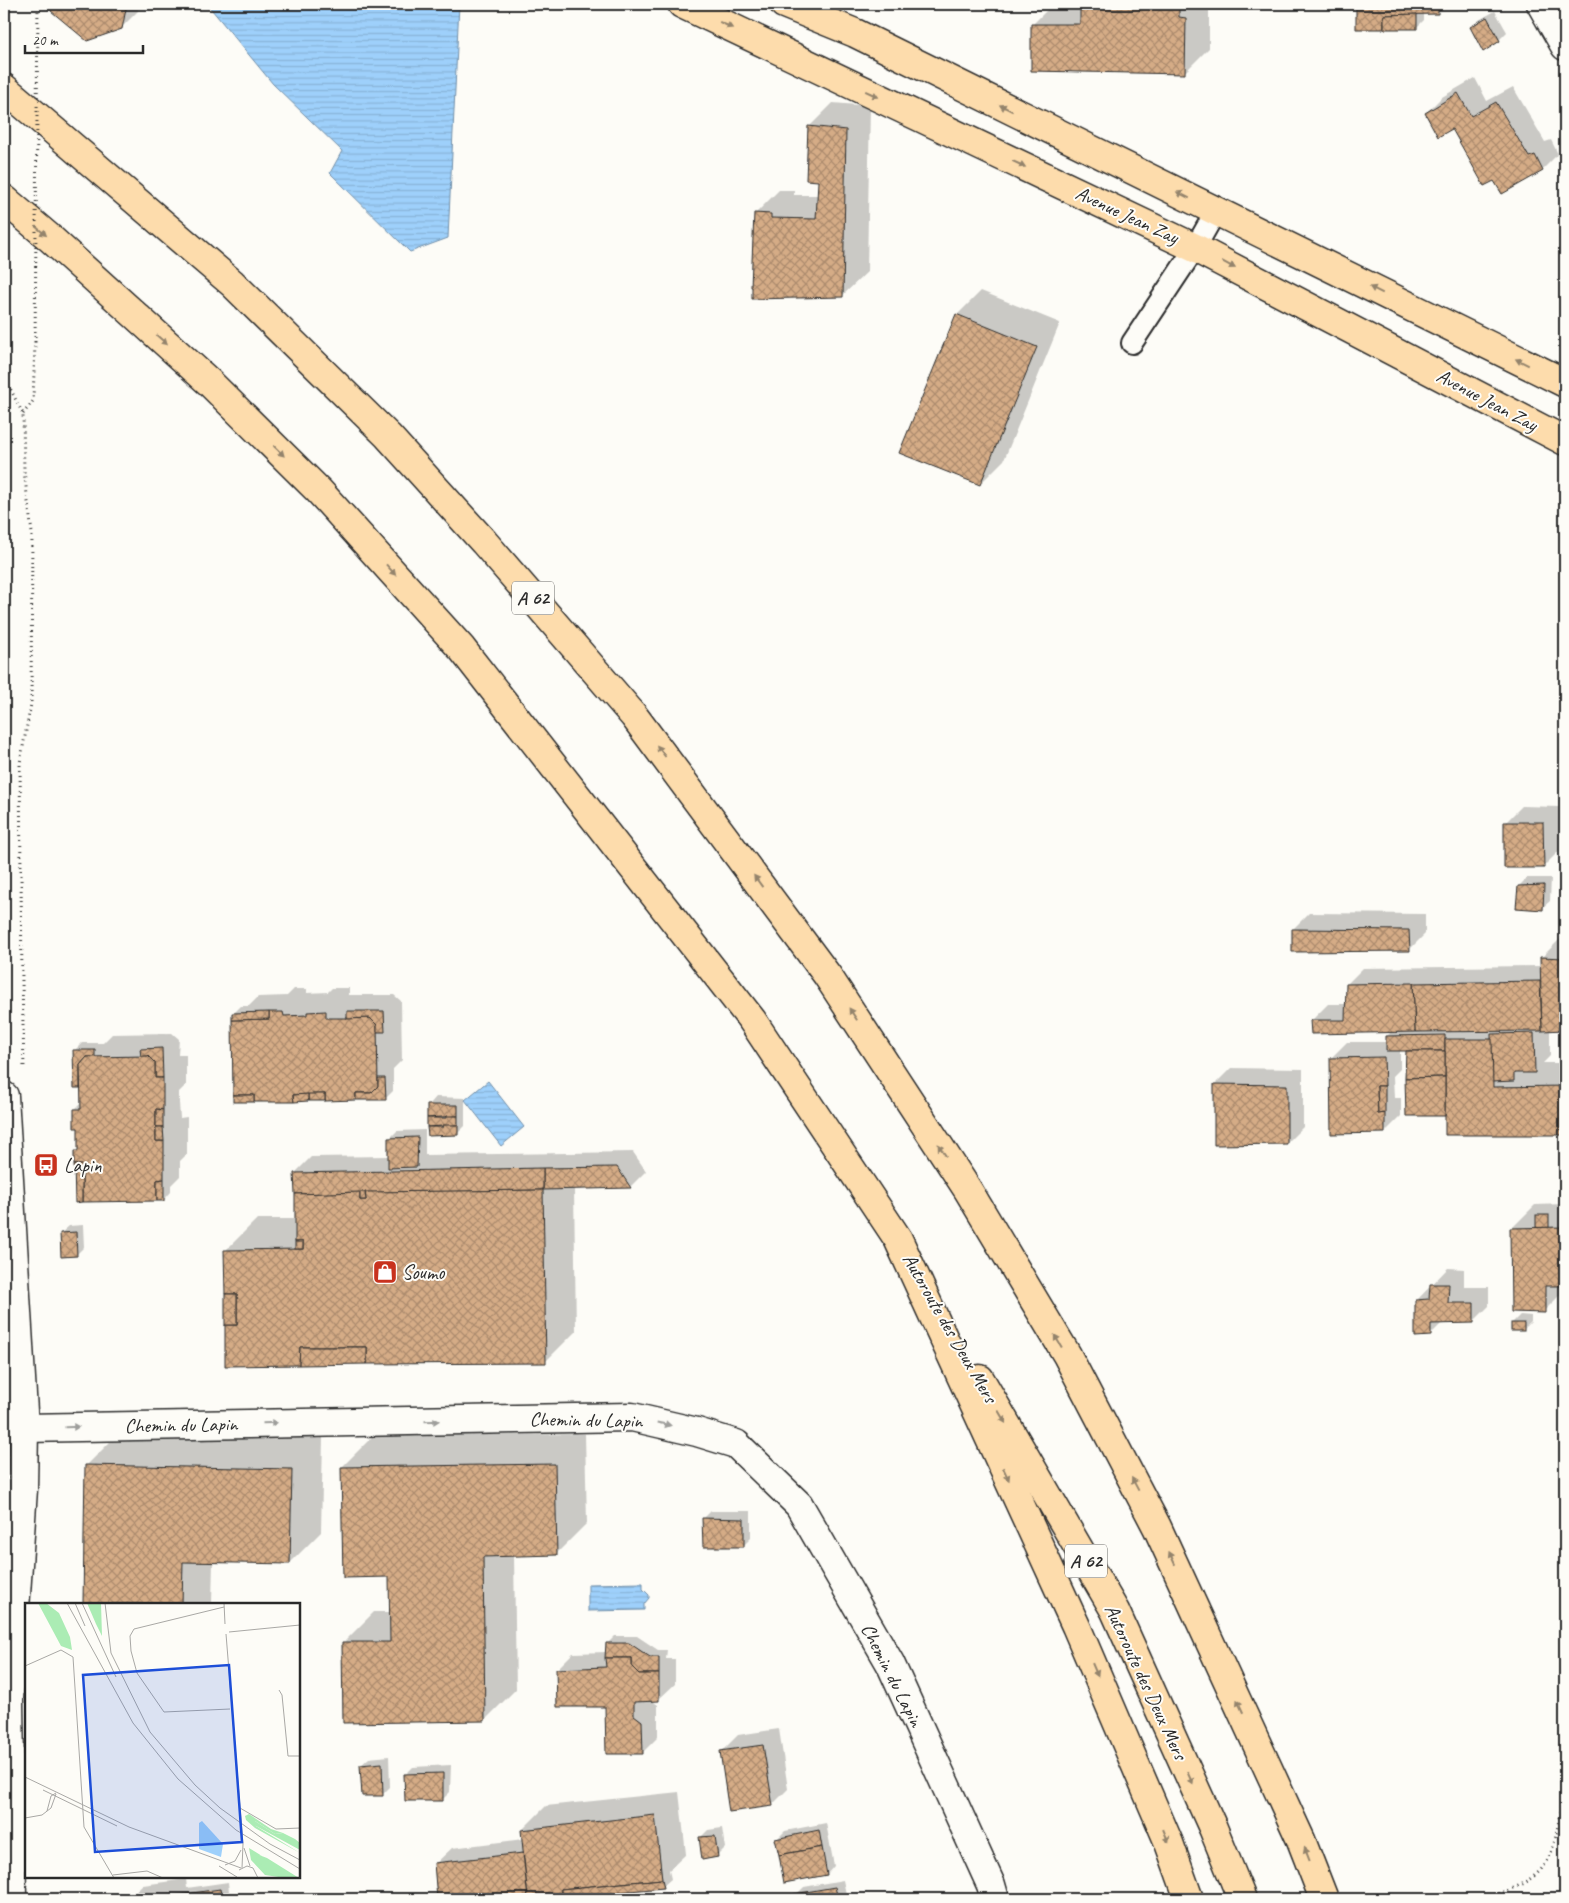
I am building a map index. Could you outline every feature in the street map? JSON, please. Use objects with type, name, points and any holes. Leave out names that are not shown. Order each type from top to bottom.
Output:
[{"type":"main road","name":"Avenue Jean Zay","points":[[682,4],[1195,248],[1565,441]]},
{"type":"main road","name":"Avenue Jean Zay","points":[[784,4],[855,34],[1565,383]]},
{"type":"main road","name":"A 62","points":[[4,88],[232,283],[388,436],[484,542],[634,716],[827,975],[968,1190],[1067,1355],[1157,1527],[1302,1840],[1324,1899]]},
{"type":"main road","name":"A 62","points":[[4,199],[209,382],[319,491],[462,649],[752,1020],[898,1239]]},
{"type":"main road","points":[[898,1239],[1076,1626],[1170,1843],[1189,1899]]},
{"type":"main road","name":"Autoroute des Deux Mers","points":[[898,1239],[1115,1611],[1213,1828],[1242,1899]]},
{"type":"street","points":[[1541,4],[1565,46]]},
{"type":"street","points":[[4,1096],[9,1261],[24,1428],[23,1489],[6,1700],[12,1899]]},
{"type":"street","name":"Chemin du Lapin","points":[[24,1428],[632,1417],[697,1432],[736,1444],[799,1505],[890,1663],[987,1876],[995,1899]]},
{"type":"lane","points":[[1132,343],[1195,248],[1216,211]]},
{"type":"path","points":[[23,414],[33,401],[38,4]]},
{"type":"path","points":[[4,376],[23,414],[24,471],[32,533],[30,704],[20,763],[24,1077]]},
{"type":"path","points":[[1484,1899],[1533,1877],[1544,1867],[1554,1848],[1559,1818],[1565,1727]]},
{"type":"water","points":[[207,4],[459,4],[448,238],[410,252],[330,173],[342,151],[273,84]]},
{"type":"water","points":[[488,1081],[524,1127],[501,1146],[465,1100]]},
{"type":"water","points":[[643,1583],[643,1589],[649,1595],[644,1604],[644,1610],[588,1611],[588,1584]]},
{"type":"building","points":[[52,4],[127,4],[122,29],[87,41],[51,11]]},
{"type":"building","points":[[1080,4],[1179,4],[1179,17],[1186,18],[1185,74],[1031,71],[1031,24],[1080,24]]},
{"type":"building","points":[[1356,4],[1438,4],[1438,14],[1384,15],[1384,29],[1356,29]]},
{"type":"building","points":[[1417,14],[1417,29],[1384,29],[1384,15]]},
{"type":"building","points":[[1487,17],[1500,41],[1483,52],[1470,27]]},
{"type":"building","points":[[1458,93],[1471,116],[1496,102],[1529,157],[1535,155],[1543,171],[1502,194],[1494,181],[1484,186],[1452,129],[1438,137],[1425,113]]},
{"type":"building","points":[[808,126],[846,130],[843,297],[752,299],[754,213],[771,214],[771,218],[816,219],[818,181],[806,180]]},
{"type":"building","points":[[956,314],[1037,347],[980,485],[899,453]]},
{"type":"building","points":[[1504,822],[1543,822],[1544,868],[1504,868]]},
{"type":"building","points":[[1544,885],[1543,910],[1516,908],[1518,886]]},
{"type":"building","points":[[1292,929],[1409,930],[1410,951],[1292,952]]},
{"type":"building","points":[[1540,957],[1565,958],[1565,1030],[1542,1031]]},
{"type":"building","points":[[1540,981],[1542,1031],[1415,1032],[1413,983]]},
{"type":"building","points":[[1413,983],[1415,1032],[1311,1034],[1310,1020],[1345,1020],[1346,984]]},
{"type":"building","points":[[326,1011],[326,1018],[370,1018],[377,1025],[378,1086],[371,1093],[356,1093],[356,1100],[325,1101],[325,1094],[293,1095],[294,1102],[254,1102],[254,1095],[233,1095],[232,1020],[269,1019],[269,1012],[283,1012],[284,1016],[307,1015],[307,1012]]},
{"type":"building","points":[[347,1011],[384,1011],[385,1032],[377,1032],[377,1025],[370,1018],[347,1019]]},
{"type":"building","points":[[269,1012],[269,1019],[232,1020],[232,1013]]},
{"type":"building","points":[[1534,1033],[1535,1073],[1514,1073],[1514,1081],[1492,1082],[1491,1034]]},
{"type":"building","points":[[1445,1035],[1445,1051],[1386,1051],[1386,1036]]},
{"type":"building","points":[[1445,1039],[1492,1039],[1493,1087],[1565,1086],[1565,1135],[1445,1135]]},
{"type":"building","points":[[162,1048],[163,1078],[155,1078],[155,1063],[148,1056],[141,1057],[140,1049]]},
{"type":"building","points":[[73,1050],[95,1050],[95,1057],[87,1057],[80,1065],[80,1088],[74,1088]]},
{"type":"building","points":[[1406,1051],[1445,1051],[1445,1077],[1405,1078]]},
{"type":"building","points":[[148,1056],[155,1063],[155,1078],[163,1078],[163,1110],[156,1109],[156,1141],[164,1141],[164,1179],[157,1180],[157,1201],[82,1202],[82,1165],[74,1165],[74,1151],[78,1151],[78,1128],[74,1128],[74,1109],[81,1109],[80,1065],[87,1057]]},
{"type":"building","points":[[1384,1057],[1385,1086],[1377,1086],[1378,1114],[1385,1113],[1385,1133],[1331,1134],[1330,1058]]},
{"type":"building","points":[[1445,1077],[1445,1116],[1406,1116],[1405,1078]]},
{"type":"building","points":[[378,1078],[385,1078],[386,1100],[356,1100],[356,1093],[371,1093],[378,1086]]},
{"type":"building","points":[[1214,1084],[1287,1085],[1287,1144],[1214,1145]]},
{"type":"building","points":[[1377,1086],[1385,1086],[1385,1113],[1378,1114]]},
{"type":"building","points":[[308,1094],[325,1094],[325,1101],[308,1101]]},
{"type":"building","points":[[308,1094],[308,1101],[294,1102],[293,1095]]},
{"type":"building","points":[[233,1095],[254,1095],[254,1102],[233,1102]]},
{"type":"building","points":[[427,1105],[458,1105],[458,1116],[427,1118]]},
{"type":"building","points":[[156,1109],[163,1110],[163,1127],[156,1127]]},
{"type":"building","points":[[447,1116],[458,1116],[458,1125],[427,1127],[427,1118],[447,1118]]},
{"type":"building","points":[[443,1125],[458,1125],[458,1135],[428,1136],[427,1127],[443,1127]]},
{"type":"building","points":[[156,1127],[163,1127],[164,1141],[156,1141]]},
{"type":"building","points":[[418,1137],[417,1167],[388,1168],[388,1138]]},
{"type":"building","points":[[74,1165],[82,1165],[82,1202],[75,1203]]},
{"type":"building","points":[[617,1167],[631,1188],[543,1190],[543,1168]]},
{"type":"building","points":[[543,1168],[543,1190],[295,1194],[294,1173]]},
{"type":"building","points":[[164,1179],[164,1201],[157,1201],[157,1180]]},
{"type":"building","name":"Soumo","points":[[543,1190],[546,1363],[367,1364],[367,1347],[300,1347],[299,1365],[225,1366],[225,1325],[237,1325],[237,1294],[225,1294],[224,1250],[303,1249],[303,1242],[295,1242],[295,1194],[360,1192],[360,1200],[366,1200],[365,1192]]},
{"type":"building","points":[[360,1192],[365,1192],[366,1200],[360,1200]]},
{"type":"building","points":[[1536,1215],[1549,1215],[1549,1228],[1536,1228]]},
{"type":"building","points":[[1565,1227],[1565,1286],[1545,1286],[1545,1313],[1511,1312],[1510,1228]]},
{"type":"building","points":[[76,1232],[77,1256],[61,1257],[60,1233]]},
{"type":"building","points":[[295,1242],[303,1242],[303,1249],[295,1249]]},
{"type":"building","points":[[1430,1284],[1449,1284],[1448,1303],[1474,1303],[1474,1323],[1431,1324],[1431,1336],[1415,1337],[1415,1300],[1429,1299]]},
{"type":"building","points":[[225,1294],[237,1294],[237,1325],[225,1325]]},
{"type":"building","points":[[1511,1323],[1524,1323],[1524,1331],[1511,1331]]},
{"type":"building","points":[[300,1347],[367,1347],[367,1364],[299,1365]]},
{"type":"building","points":[[555,1464],[557,1555],[483,1557],[485,1721],[343,1723],[342,1642],[390,1642],[389,1577],[343,1578],[341,1467]]},
{"type":"building","points":[[85,1465],[292,1469],[290,1564],[183,1562],[182,1603],[83,1603]]},
{"type":"building","points":[[702,1518],[744,1519],[744,1547],[703,1547]]},
{"type":"building","points":[[606,1643],[629,1643],[650,1657],[659,1657],[659,1674],[639,1674],[632,1667],[632,1658],[605,1658]]},
{"type":"building","points":[[605,1658],[632,1658],[632,1667],[639,1674],[659,1674],[659,1701],[634,1702],[634,1715],[642,1721],[643,1754],[606,1754],[605,1707],[557,1707],[556,1669],[606,1667]]},
{"type":"building","points":[[763,1745],[773,1806],[729,1812],[720,1751]]},
{"type":"building","points":[[382,1763],[383,1796],[362,1796],[360,1765]]},
{"type":"building","points":[[443,1773],[443,1801],[405,1801],[404,1774]]},
{"type":"building","points":[[655,1815],[662,1879],[561,1889],[561,1899],[528,1899],[521,1830]]},
{"type":"building","points":[[819,1830],[822,1847],[779,1855],[775,1839]]},
{"type":"building","points":[[715,1836],[718,1857],[702,1860],[699,1837]]},
{"type":"building","points":[[822,1847],[827,1875],[784,1883],[779,1855]]},
{"type":"building","points":[[523,1853],[528,1899],[437,1899],[434,1863]]},
{"type":"building","points":[[662,1879],[664,1888],[617,1892],[617,1898],[561,1899],[561,1889]]},
{"type":"building","points":[[835,1887],[838,1899],[796,1899],[794,1894]]},
{"type":"building","points":[[220,1889],[222,1899],[171,1899],[171,1896]]},
{"type":"building","points":[[170,1894],[171,1899],[134,1899]]},
{"type":"place","name":"Lapin","points":[[46,1165]]},
{"type":"place","name":"Soumo","points":[[385,1272]]}]
